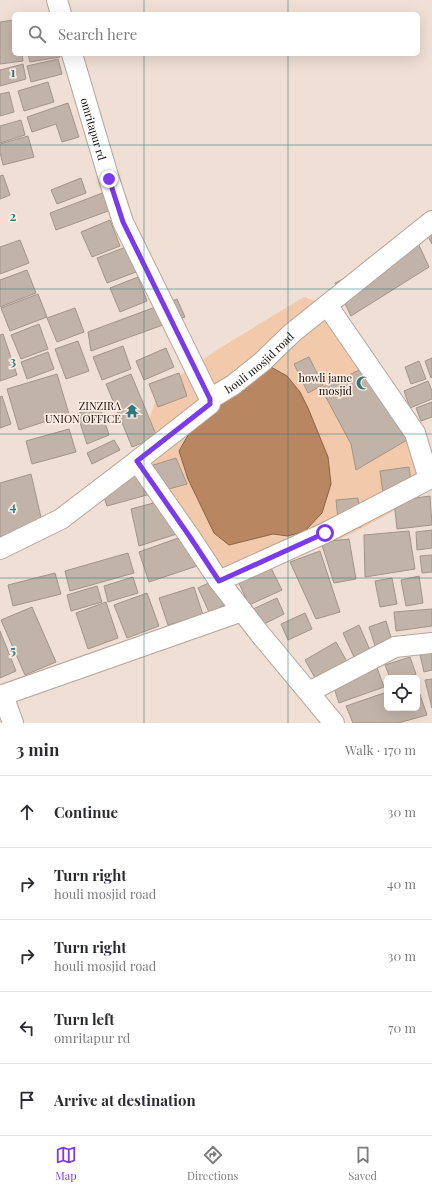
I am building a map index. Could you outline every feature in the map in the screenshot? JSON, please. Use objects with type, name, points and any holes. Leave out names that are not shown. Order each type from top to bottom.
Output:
[{"type":"street","points":[[57,0],[60,12]]},
{"type":"street","name":"omritapur rd","points":[[73,56],[123,222],[210,399]]},
{"type":"street","name":"houli mosjid road","points":[[137,461],[210,404],[210,399],[233,385],[262,362],[292,333],[432,221]]},
{"type":"street","points":[[219,581],[325,533],[429,479],[415,433],[327,305]]},
{"type":"street","points":[[0,549],[61,519],[137,461],[219,581],[334,723]]},
{"type":"street","points":[[13,723],[2,695],[242,611]]},
{"type":"street","points":[[309,692],[395,647],[432,643]]},
{"type":"shaded area","points":[[304,297],[327,305],[368,346],[394,392],[419,455],[418,487],[392,512],[323,547],[239,570],[216,566],[137,461],[154,404],[181,375],[220,348]]},
{"type":"shaded area","points":[[262,362],[287,376],[300,392],[328,457],[331,484],[322,513],[305,531],[288,536],[273,534],[229,545],[214,533],[188,479],[179,451],[191,430]]},
{"type":"building","points":[[12,20],[12,56],[22,56],[23,61],[0,64],[0,22]]},
{"type":"building","points":[[28,56],[60,57],[30,62]]},
{"type":"building","points":[[58,59],[62,74],[31,82],[27,66]]},
{"type":"building","points":[[23,64],[26,79],[0,86],[0,70]]},
{"type":"building","points":[[48,82],[54,102],[24,111],[18,91]]},
{"type":"building","points":[[9,92],[14,112],[0,116],[0,94]]},
{"type":"building","points":[[68,103],[79,137],[62,142],[56,124],[32,132],[27,117]]},
{"type":"building","points":[[21,120],[25,135],[0,143],[0,126]]},
{"type":"building","points":[[28,136],[34,157],[3,165],[0,144]]},
{"type":"building","points":[[3,175],[10,195],[0,199],[0,176]]},
{"type":"building","points":[[81,178],[86,193],[57,204],[51,190]]},
{"type":"building","points":[[105,192],[111,210],[56,230],[50,213]]},
{"type":"building","points":[[110,220],[120,246],[92,257],[81,232]]},
{"type":"building","points":[[432,230],[432,244],[426,233]]},
{"type":"building","points":[[20,240],[29,263],[0,274],[0,247]]},
{"type":"building","points":[[418,243],[429,267],[351,316],[335,283]]},
{"type":"building","points":[[126,247],[136,272],[107,283],[97,258]]},
{"type":"building","points":[[27,270],[36,293],[0,307],[0,280]]},
{"type":"building","points":[[138,277],[147,301],[120,312],[110,288]]},
{"type":"building","points":[[38,294],[47,317],[10,331],[1,308]]},
{"type":"building","points":[[177,299],[185,317],[91,351],[88,332]]},
{"type":"building","points":[[75,308],[84,332],[57,342],[47,318]]},
{"type":"building","points":[[39,324],[48,349],[21,359],[11,335]]},
{"type":"building","points":[[3,334],[17,375],[0,381],[0,335]]},
{"type":"building","points":[[78,341],[89,371],[66,379],[55,349]]},
{"type":"building","points":[[123,346],[131,369],[102,380],[93,357]]},
{"type":"building","points":[[166,348],[174,367],[144,380],[136,361]]},
{"type":"building","points":[[48,352],[54,369],[27,379],[21,362]]},
{"type":"building","points":[[309,357],[323,385],[308,393],[294,364]]},
{"type":"building","points":[[432,358],[432,377],[431,378],[425,361]]},
{"type":"building","points":[[419,361],[426,379],[411,384],[405,367]]},
{"type":"building","name":"howli jame mosjid","points":[[372,364],[407,440],[356,470],[351,444],[321,388]]},
{"type":"building","points":[[179,373],[187,396],[158,407],[149,384]]},
{"type":"building","points":[[57,374],[69,414],[19,430],[7,389]]},
{"type":"building","name":"ZINZIRA UNION OFFICE","points":[[131,374],[157,437],[132,447],[106,384]]},
{"type":"building","points":[[428,381],[432,391],[432,399],[410,408],[404,391]]},
{"type":"building","points":[[2,396],[11,424],[0,428],[0,397]]},
{"type":"building","points":[[432,402],[432,417],[421,421],[416,408]]},
{"type":"building","points":[[99,404],[109,435],[87,444],[77,414]]},
{"type":"building","points":[[69,429],[76,452],[32,464],[26,441]]},
{"type":"building","points":[[114,440],[120,450],[92,464],[87,453]]},
{"type":"building","points":[[176,458],[187,484],[107,506],[99,482]]},
{"type":"building","points":[[409,467],[412,489],[383,494],[380,471]]},
{"type":"building","points":[[31,474],[43,526],[0,542],[0,483]]},
{"type":"building","points":[[430,496],[432,525],[397,529],[394,501]]},
{"type":"building","points":[[172,498],[183,532],[139,546],[131,509]]},
{"type":"building","points":[[358,498],[361,527],[339,529],[336,500]]},
{"type":"building","points":[[432,530],[432,548],[417,550],[416,532]]},
{"type":"building","points":[[198,531],[209,562],[149,582],[139,552]]},
{"type":"building","points":[[409,531],[415,569],[365,577],[364,535]]},
{"type":"building","points":[[349,539],[356,579],[334,583],[321,542]]},
{"type":"building","points":[[320,551],[340,612],[316,619],[290,562]]},
{"type":"building","points":[[128,553],[134,573],[70,591],[65,571]]},
{"type":"building","points":[[432,555],[432,572],[422,573],[420,556]]},
{"type":"building","points":[[269,564],[282,590],[249,605],[237,579]]},
{"type":"building","points":[[55,573],[61,594],[13,606],[8,585]]},
{"type":"building","points":[[419,576],[423,603],[406,606],[401,580]]},
{"type":"building","points":[[133,577],[138,593],[108,602],[104,586]]},
{"type":"building","points":[[392,578],[397,604],[380,607],[375,581]]},
{"type":"building","points":[[213,581],[225,605],[209,612],[198,588]]},
{"type":"building","points":[[97,586],[102,602],[71,611],[67,595]]},
{"type":"building","points":[[194,587],[203,615],[168,625],[159,598]]},
{"type":"building","points":[[147,593],[159,626],[127,638],[114,605]]},
{"type":"building","points":[[277,598],[284,614],[260,626],[253,609]]},
{"type":"building","points":[[106,602],[118,638],[88,649],[76,613]]},
{"type":"building","points":[[32,607],[56,662],[25,675],[1,620]]},
{"type":"building","points":[[432,609],[432,626],[396,631],[394,612]]},
{"type":"building","points":[[305,613],[312,629],[288,640],[281,624]]},
{"type":"building","points":[[386,621],[394,647],[377,652],[369,627]]},
{"type":"building","points":[[359,625],[370,650],[354,657],[343,633]]},
{"type":"building","points":[[0,631],[16,671],[0,678]]},
{"type":"building","points":[[336,642],[350,667],[319,685],[305,660]]},
{"type":"building","points":[[432,652],[432,670],[424,672],[420,655]]},
{"type":"building","points":[[410,657],[416,674],[389,675],[385,665]]},
{"type":"building","points":[[376,665],[384,687],[339,703],[332,682]]},
{"type":"building","points":[[432,679],[432,708],[425,680]]},
{"type":"building","points":[[384,693],[384,711],[420,711],[420,695],[427,715],[398,723],[353,723],[346,706]]},
{"type":"place","name":"howli jame mosjid","points":[[363,383]]},
{"type":"place","name":"ZINZIRA UNION OFFICE","points":[[132,411]]},
{"type":"route","points":[[109,179],[123,222],[210,399],[210,404],[137,461],[219,581],[325,533]]}]
